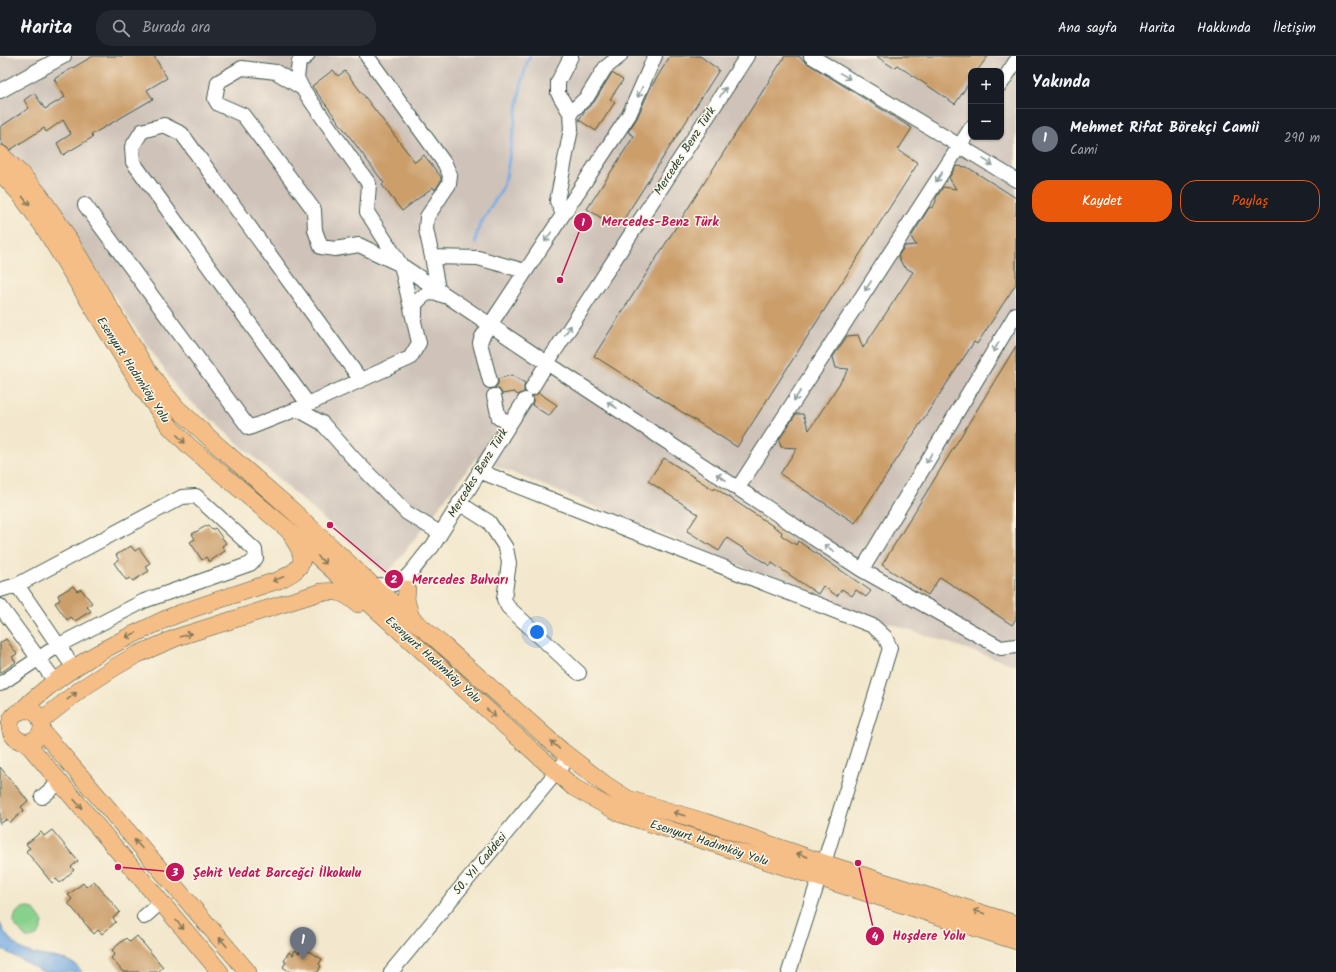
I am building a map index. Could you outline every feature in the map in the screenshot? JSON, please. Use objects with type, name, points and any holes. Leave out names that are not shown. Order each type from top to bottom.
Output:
[{"type":"main road","name":"Esenyurt Hadımköy Yolu","points":[[0,154],[39,194],[62,228],[144,365],[171,401],[192,422],[294,512],[372,585],[569,757],[606,785],[628,799],[705,822],[822,871],[1016,942]]},
{"type":"main road","name":"Esenyurt Hadımköy Yolu","points":[[0,172],[20,194],[36,215],[139,383],[171,428],[193,450],[287,529],[573,786],[621,814],[1016,924]]},
{"type":"main road","points":[[220,972],[59,783],[14,741],[10,730],[12,716],[55,681],[120,640],[176,614],[279,580],[292,573],[300,564],[302,554],[287,529]]},
{"type":"main road","points":[[407,589],[406,599],[411,618]]},
{"type":"main road","points":[[14,741],[36,739],[42,726],[81,689],[136,655],[178,637],[314,593],[329,591],[340,592],[352,599],[372,615],[392,623]]},
{"type":"main road","points":[[12,716],[30,710],[35,712],[42,726],[248,972]]},
{"type":"street","points":[[0,91],[64,56]]},
{"type":"street","points":[[307,56],[299,62],[297,78],[302,88],[369,184],[367,212],[401,265],[419,343],[410,358],[308,404],[133,162],[132,147],[142,131],[164,125],[182,134],[360,380]]},
{"type":"street","points":[[367,56],[445,164],[450,175],[449,184],[427,217],[426,229],[438,289]]},
{"type":"street","points":[[563,214],[557,201],[571,129],[570,113],[558,93],[558,82],[571,56]]},
{"type":"street","points":[[570,113],[587,97],[605,68],[620,56]]},
{"type":"street","points":[[490,381],[480,343],[482,337],[629,115],[655,56]]},
{"type":"street","name":"Mercedes Benz Türk","points":[[374,607],[403,593],[407,589],[430,554],[432,547],[440,533],[547,363],[747,56]]},
{"type":"street","points":[[812,56],[1016,180]]},
{"type":"street","points":[[1004,80],[1016,62]]},
{"type":"street","points":[[302,88],[276,72],[242,68],[218,82],[215,98],[218,104],[243,115],[314,210],[315,230],[321,247],[334,250],[359,245],[401,265],[862,570],[1001,648],[1016,646]]},
{"type":"street","points":[[738,488],[968,133]]},
{"type":"street","points":[[85,205],[249,428],[297,409],[322,423],[354,459],[407,513],[440,533]]},
{"type":"street","points":[[432,257],[478,258],[525,271]]},
{"type":"street","points":[[416,325],[415,305],[422,296],[433,292],[451,298]]},
{"type":"street","points":[[862,570],[1016,314]]},
{"type":"street","points":[[494,396],[499,418],[510,422]]},
{"type":"street","points":[[479,471],[873,626],[885,637],[890,648],[822,871],[789,972]]},
{"type":"street","points":[[0,590],[17,584],[182,497],[196,496],[255,550],[256,558],[250,564],[144,601],[59,645],[0,684]]},
{"type":"street","points":[[459,503],[489,522],[506,548],[509,563],[504,599],[508,607],[580,673]]},
{"type":"street","name":"Mercedes Benz Türk","points":[[372,585],[387,586],[396,584],[407,578],[423,555],[432,547]]},
{"type":"street","points":[[17,584],[74,668]]},
{"type":"street","points":[[0,606],[55,681]]},
{"type":"street","name":"50. Yıl Caddesi","points":[[398,970],[569,757]]},
{"type":"street","points":[[42,797],[59,783]]},
{"type":"street","points":[[144,917],[161,902]]},
{"type":"shaded area","points":[[0,56],[1016,56],[1016,664],[1015,665],[849,610],[476,458],[387,575],[178,390],[28,170],[0,148]]},
{"type":"green space","points":[[24,907],[33,909],[43,922],[40,932],[34,937],[26,938],[13,923],[16,913]]},
{"type":"water","points":[[0,923],[8,937],[16,945],[26,951],[71,962],[82,972],[43,972],[5,951],[0,947]]},
{"type":"building","points":[[93,56],[154,56],[167,78],[147,90],[153,99],[91,135],[93,137],[63,155],[57,143],[71,134],[63,120],[46,132],[44,128],[10,150],[3,145],[0,140],[0,127],[29,108],[24,100],[34,93],[45,109],[65,97],[54,79]]},
{"type":"building","points":[[670,56],[700,56],[719,70],[618,228],[587,209],[634,136],[628,132],[637,118],[650,89]]},
{"type":"building","points":[[785,56],[798,56],[912,128],[898,150],[918,163],[737,447],[594,356]]},
{"type":"building","points":[[876,56],[988,56],[979,68],[968,68],[968,84],[955,104],[897,65],[894,68]]},
{"type":"building","points":[[333,70],[338,76],[345,71],[415,162],[424,155],[441,177],[441,181],[435,190],[433,187],[402,211],[382,185],[384,183],[312,86]]},
{"type":"building","points":[[612,73],[623,80],[610,99],[615,102],[596,131],[579,120],[585,110],[594,102]]},
{"type":"building","points":[[956,166],[967,167],[1016,198],[1016,284],[977,344],[974,342],[855,523],[780,474],[797,448],[781,447],[779,440],[796,414],[803,414],[809,430],[849,369],[836,368],[833,357],[847,336],[858,335],[863,348],[913,272],[903,266],[898,256],[905,246],[916,245],[911,237],[929,208],[933,207],[936,198],[943,187],[956,189],[949,178]]},
{"type":"building","points":[[1016,346],[1016,619],[1012,625],[940,577],[928,595],[882,565]]},
{"type":"building","points":[[511,375],[525,383],[524,392],[518,395],[514,392],[502,394],[500,390],[495,388],[498,384],[498,379]]},
{"type":"building","points":[[539,393],[557,405],[549,416],[532,405],[533,396]]},
{"type":"building","points":[[664,458],[714,490],[715,488],[782,532],[781,535],[796,545],[798,541],[871,591],[866,597],[856,590],[852,596],[842,589],[837,596],[823,586],[818,594],[772,563],[770,566],[727,538],[719,551],[687,531],[698,514],[648,481]]},
{"type":"building","points":[[208,525],[212,530],[215,528],[226,543],[222,546],[225,551],[209,562],[206,557],[202,560],[190,542],[195,539],[192,534]]},
{"type":"building","points":[[131,546],[135,551],[139,548],[150,563],[145,566],[149,571],[133,581],[130,578],[126,580],[114,563],[119,560],[116,555]]},
{"type":"building","points":[[73,586],[77,591],[81,589],[92,603],[87,607],[91,611],[75,621],[71,617],[67,620],[55,603],[60,600],[58,595]]},
{"type":"building","points":[[6,639],[17,654],[12,657],[16,662],[0,673],[0,643]]},
{"type":"building","points":[[0,767],[28,801],[21,807],[24,810],[10,823],[7,819],[0,824]]},
{"type":"building","points":[[52,830],[78,861],[71,867],[74,870],[60,883],[56,879],[52,883],[26,851],[30,848],[26,844],[41,832],[44,836]]},
{"type":"building","points":[[94,881],[120,912],[113,918],[116,922],[102,934],[98,930],[94,934],[68,903],[72,899],[68,895],[83,883],[86,887]]},
{"type":"building","points":[[137,936],[163,967],[158,972],[123,972],[111,958],[115,954],[112,950],[126,938],[130,942]]},
{"type":"building","points":[[302,948],[322,959],[319,964],[321,966],[318,972],[290,972],[283,967],[286,962],[284,961],[289,952],[293,955],[295,950],[299,953]]},
{"type":"waterway","points":[[475,243],[478,229],[503,187],[506,177],[521,86],[530,56]]},
{"type":"place","name":"Mercedes-Benz Türk","points":[[560,280]]},
{"type":"place","name":"Mercedes Bulvarı","points":[[330,525]]},
{"type":"place","name":"Hoşdere Yolu","points":[[858,863]]},
{"type":"place","name":"Şehit Vedat Barceğci İlkokulu","points":[[118,867]]},
{"type":"place","name":"Mehmet Rifat Börekçi Camii","points":[[303,960]]}]
